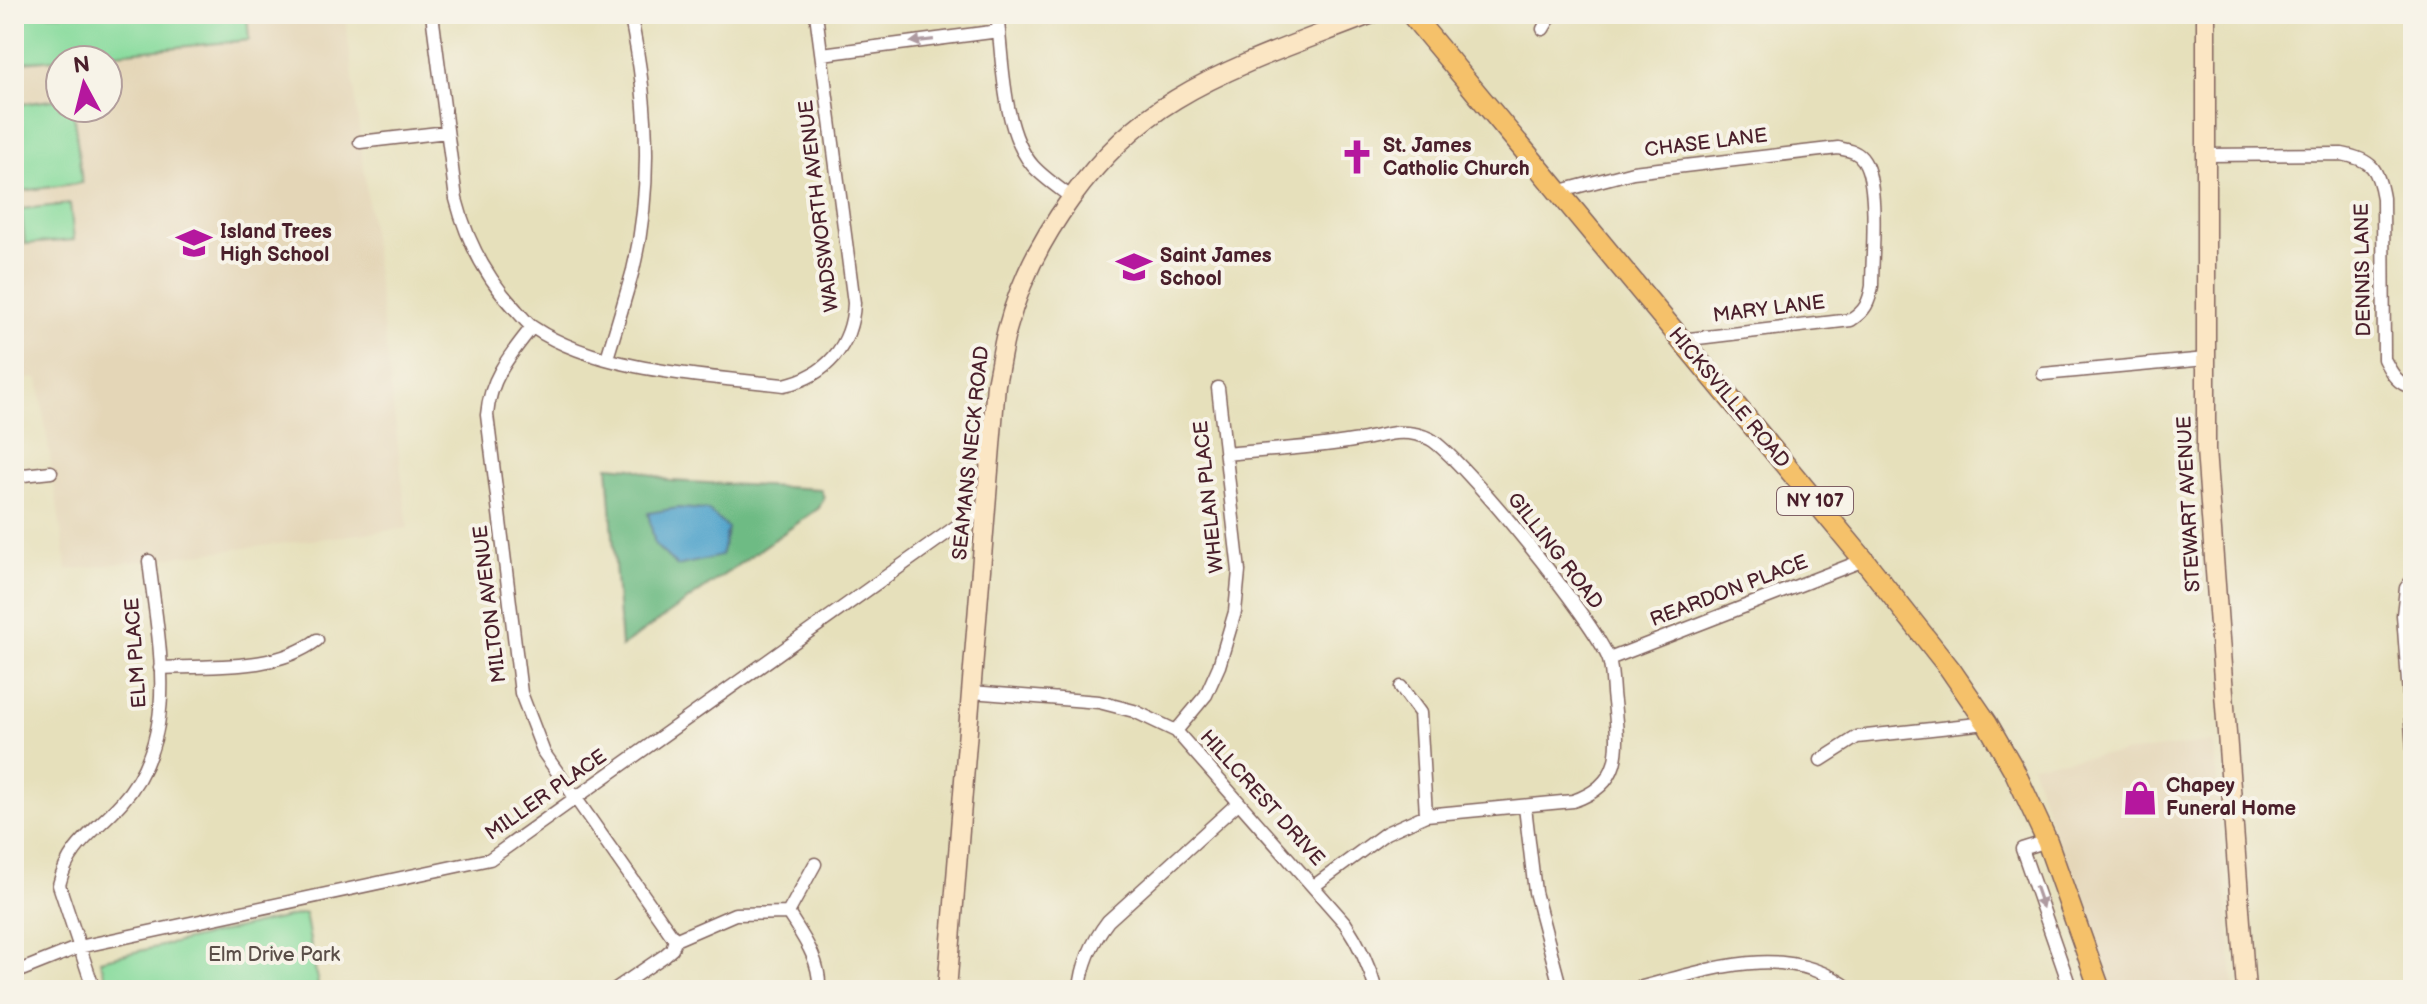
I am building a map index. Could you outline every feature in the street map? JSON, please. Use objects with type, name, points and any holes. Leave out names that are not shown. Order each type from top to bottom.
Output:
[{"type":"main road","name":"SEAMANS NECK ROAD","points":[[947,990],[996,384],[1007,330],[1018,297],[1044,241],[1072,198],[1103,158],[1135,129],[1175,100],[1243,65],[1372,14]]},
{"type":"main road","name":"HICKSVILLE ROAD","points":[[1411,14],[1864,560],[1950,669],[2014,770],[2047,841],[2100,990]]},
{"type":"main road","name":"STEWART AVENUE","points":[[2206,14],[2206,450],[2210,539],[2246,990]]},
{"type":"street","name":"WADSWORTH AVENUE","points":[[432,14],[456,199],[471,246],[485,273],[503,297],[532,327],[571,346],[635,367],[784,385],[820,372],[840,352],[850,332],[854,303],[816,14]]},
{"type":"street","points":[[607,358],[633,268],[646,172],[646,114],[639,55],[630,14]]},
{"type":"street","points":[[997,14],[1011,121],[1022,150],[1032,165],[1072,198]]},
{"type":"street","points":[[1543,29],[1552,14]]},
{"type":"street","points":[[822,54],[999,31]]},
{"type":"street","points":[[360,142],[447,132]]},
{"type":"street","name":"CHASE LANE","points":[[1557,192],[1649,170],[1838,148],[1852,150],[1860,156],[1872,178],[1872,286],[1869,303],[1861,314]]},
{"type":"street","name":"DENNIS LANE","points":[[2206,155],[2342,154],[2361,158],[2375,170],[2380,178],[2383,198],[2384,359],[2394,376],[2405,386],[2413,387]]},
{"type":"street","name":"MARY LANE","points":[[1681,340],[1851,320],[1861,314]]},
{"type":"street","name":"MILTON AVENUE","points":[[532,327],[500,369],[488,397],[487,415],[521,693],[544,753],[675,940]]},
{"type":"street","points":[[2043,374],[2206,359]]},
{"type":"street","name":"WHELAN PLACE","points":[[1176,731],[1206,695],[1219,666],[1235,612],[1239,571],[1218,388]]},
{"type":"street","name":"GILLING ROAD","points":[[1226,454],[1351,442],[1396,433],[1417,434],[1430,439],[1454,457],[1564,590],[1609,659],[1618,752],[1613,771],[1602,787],[1590,796],[1573,801],[1426,815],[1386,833],[1314,886]]},
{"type":"street","points":[[14,476],[51,472]]},
{"type":"street","name":"MILLER PLACE","points":[[14,973],[79,947],[490,859],[985,506]]},
{"type":"street","name":"REARDON PLACE","points":[[1609,659],[1864,560]]},
{"type":"street","name":"ELM PLACE","points":[[94,990],[59,885],[73,849],[122,803],[144,771],[159,729],[162,703],[160,668],[149,561]]},
{"type":"street","points":[[2413,579],[2406,588],[2403,615],[2413,749]]},
{"type":"street","points":[[160,668],[268,662],[295,655],[317,640]]},
{"type":"street","points":[[1401,687],[1420,713],[1426,815]]},
{"type":"street","name":"HILLCREST DRIVE","points":[[971,692],[1099,702],[1134,711],[1176,731],[1314,886],[1357,942],[1376,990]]},
{"type":"street","points":[[1821,760],[1857,737],[1987,723]]},
{"type":"street","points":[[1080,990],[1086,957],[1108,921],[1238,803]]},
{"type":"street","points":[[1525,807],[1535,892],[1561,990]]},
{"type":"street","points":[[2047,841],[2022,849],[2071,990]]},
{"type":"street","points":[[788,913],[815,864]]},
{"type":"street","points":[[614,990],[664,956],[672,949],[675,940],[735,914],[788,913]]},
{"type":"street","points":[[788,913],[813,953],[820,979],[819,990]]},
{"type":"street","points":[[1631,990],[1737,963],[1777,961],[1822,971],[1851,990]]},
{"type":"shaded area","name":"Island Trees High School","points":[[14,14],[345,14],[408,528],[67,570],[38,378],[14,380]]},
{"type":"shaded area","points":[[2214,742],[2234,990],[2107,990],[2031,764]]},
{"type":"green space","points":[[14,14],[247,14],[249,40],[124,52],[124,44],[44,44],[44,60],[14,63]]},
{"type":"green space","points":[[44,101],[44,124],[75,124],[82,183],[14,192],[14,105]]},
{"type":"green space","points":[[70,204],[74,240],[25,244],[21,209]]},
{"type":"green space","points":[[608,466],[632,468],[670,481],[820,489],[824,497],[819,508],[621,647]]},
{"type":"green space","name":"Elm Drive Park","points":[[305,913],[319,990],[109,990],[100,960]]},
{"type":"water","points":[[678,508],[708,510],[728,528],[721,556],[677,566],[655,545],[648,513]]},
{"type":"place","name":"St. James Catholic Church","points":[[1357,157]]},
{"type":"place","name":"Island Trees High School","points":[[194,243]]},
{"type":"place","name":"Saint James School","points":[[1134,267]]},
{"type":"place","name":"Chapey Funeral Home","points":[[2140,798]]}]
